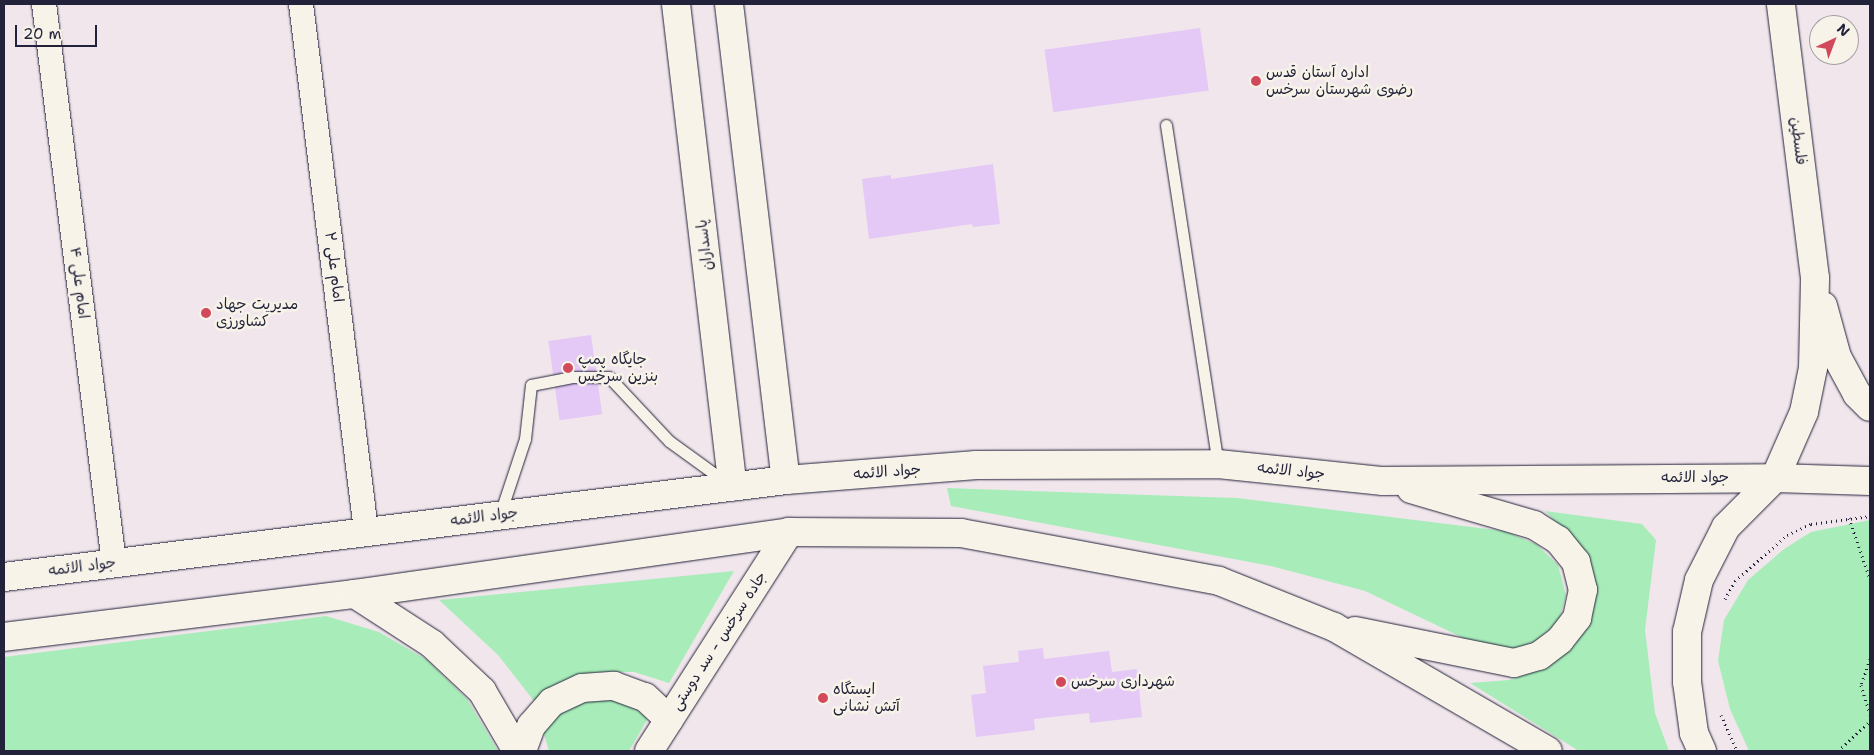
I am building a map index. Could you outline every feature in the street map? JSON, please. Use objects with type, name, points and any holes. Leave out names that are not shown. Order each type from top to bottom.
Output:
[{"type":"main road","name":"پاسداران","points":[[676,4],[733,487]]},
{"type":"main road","points":[[729,4],[786,480]]},
{"type":"main road","name":"فلسطین","points":[[1702,751],[1694,732],[1687,682],[1687,632],[1699,580],[1726,527],[1774,478],[1804,412],[1814,368],[1815,278],[1781,4]]},
{"type":"main road","name":"فلسطین","points":[[1815,278],[1837,357],[1857,394],[1870,407]]},
{"type":"main road","name":"جواد الائمه","points":[[4,577],[366,530],[786,480],[976,465],[1218,464],[1382,481],[1774,478],[1870,481]]},
{"type":"main road","points":[[1334,627],[1514,663],[1539,656],[1560,640],[1577,618],[1583,590],[1576,562],[1558,540],[1534,525],[1382,481]]},
{"type":"main road","points":[[4,637],[355,594],[789,532],[961,533],[1219,580],[1334,627],[1548,751]]},
{"type":"main road","name":"جاده سرخس - سد دوستی","points":[[648,751],[789,532]]},
{"type":"main road","points":[[355,594],[432,644],[482,691],[517,751]]},
{"type":"main road","points":[[522,751],[531,726],[552,702],[582,688],[614,686],[645,697],[669,719]]},
{"type":"street","name":"امام علی ۴","points":[[44,4],[114,563]]},
{"type":"street","name":"امام علی ۲","points":[[301,4],[366,530]]},
{"type":"lane","points":[[1166,125],[1218,464]]},
{"type":"lane","points":[[500,515],[525,439],[531,385],[572,377],[609,377],[669,441],[733,487]]},
{"type":"path","points":[[1722,604],[1735,581],[1786,535],[1811,524],[1870,516]]},
{"type":"path","points":[[1849,518],[1870,579]]},
{"type":"path","points":[[1870,659],[1861,685],[1870,715]]},
{"type":"path","points":[[1838,751],[1870,721]]},
{"type":"green space","points":[[947,488],[1237,498],[1504,531],[1536,544],[1558,565],[1566,595],[1559,621],[1536,641],[1510,651],[1478,645],[1365,591],[1271,566],[951,506]]},
{"type":"green space","points":[[1545,511],[1642,524],[1656,540],[1645,630],[1655,713],[1669,751],[1579,751],[1470,683],[1509,680],[1544,668],[1569,651],[1591,620],[1596,589],[1588,554]]},
{"type":"green space","points":[[1870,520],[1870,751],[1749,751],[1730,709],[1718,661],[1724,620],[1748,580],[1784,549],[1811,532]]},
{"type":"green space","points":[[734,571],[669,683],[634,672],[597,672],[563,682],[534,701],[498,655],[439,600]]},
{"type":"green space","points":[[326,616],[379,632],[427,660],[467,699],[498,751],[4,751],[4,657]]},
{"type":"green space","points":[[596,697],[625,702],[648,718],[629,751],[549,751],[543,731],[565,707]]},
{"type":"building","points":[[1200,28],[1209,90],[1053,112],[1045,50]]},
{"type":"building","points":[[993,164],[1000,224],[973,227],[972,224],[869,239],[862,179],[891,175],[891,179]]},
{"type":"building","points":[[591,335],[602,414],[560,420],[548,341]]},
{"type":"building","name":"شهرداری سرخس","points":[[1043,648],[1044,659],[1109,651],[1112,672],[1137,669],[1142,717],[1090,723],[1089,713],[1034,719],[1035,730],[976,737],[971,695],[986,693],[983,666],[1019,662],[1018,651]]},
{"type":"place","name":"اداره آستان قدس رضوی شهرستان سرخس","points":[[1256,81]]},
{"type":"place","name":"مدیریت جهاد کشاورزی","points":[[206,313]]},
{"type":"place","name":"جایگاه پمپ بنزین سرخس","points":[[568,368]]},
{"type":"place","name":"شهرداری سرخس","points":[[1061,682]]},
{"type":"place","name":"ایستگاه آتش نشانی","points":[[823,698]]}]
